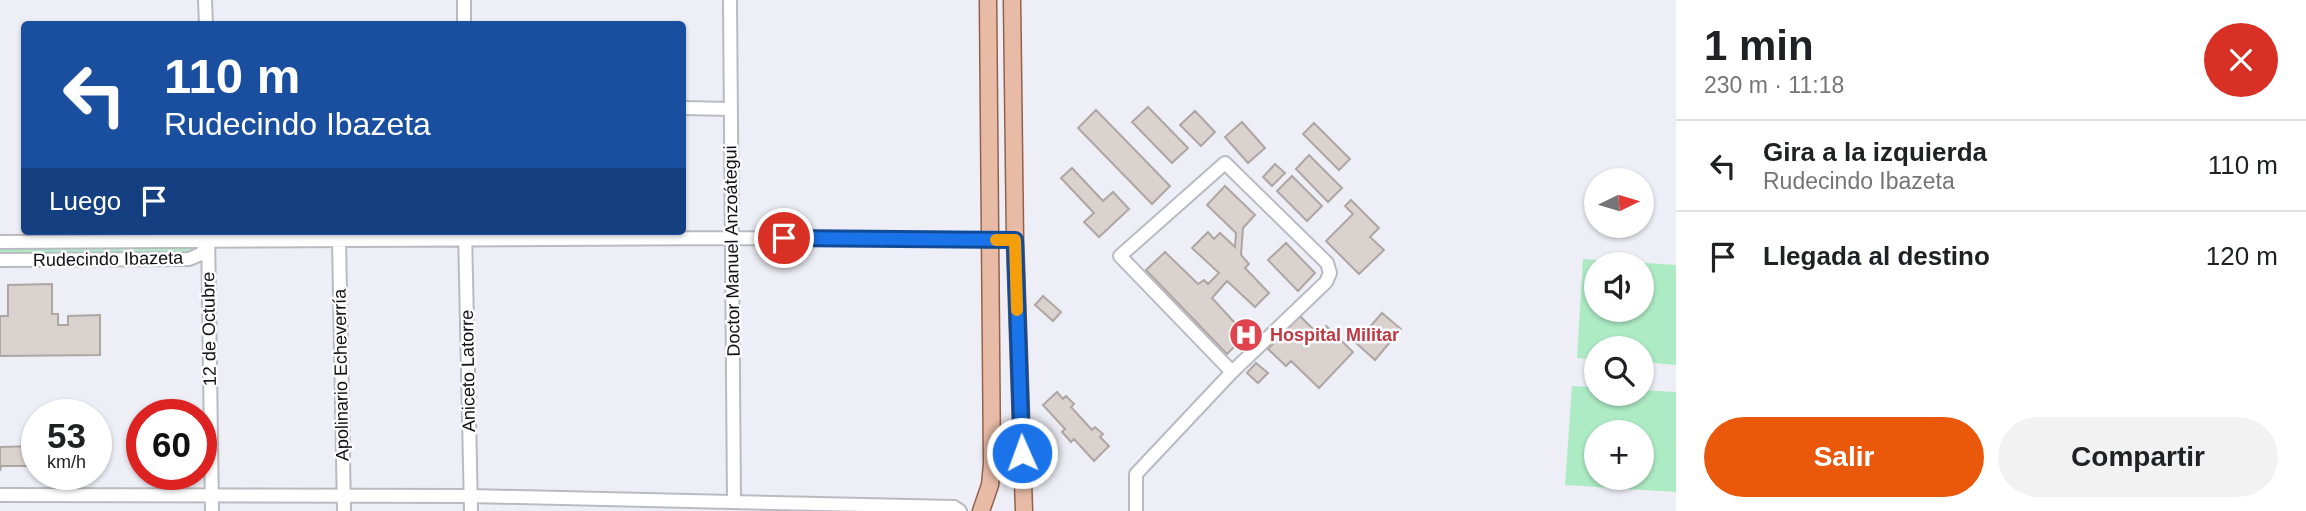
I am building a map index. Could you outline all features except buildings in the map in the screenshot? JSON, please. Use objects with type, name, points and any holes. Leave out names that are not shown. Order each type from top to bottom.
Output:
[{"type":"main road","points":[[981,511],[990,485],[992,464],[988,0]]},
{"type":"main road","points":[[1012,0],[1015,240],[1024,511]]},
{"type":"street","points":[[205,0],[206,21]]},
{"type":"street","points":[[464,0],[464,21]]},
{"type":"street","name":"Doctor Manuel Anzoátegui","points":[[730,0],[734,501]]},
{"type":"street","points":[[686,108],[731,109]]},
{"type":"street","points":[[1136,511],[1136,474],[1232,372],[1326,282],[1330,273],[1327,263],[1224,163],[1120,256],[1232,372]]},
{"type":"street","name":"Rudecindo Ibazeta","points":[[0,242],[208,236],[339,239],[465,235],[1015,240]]},
{"type":"street","name":"Aniceto Latorre","points":[[465,235],[471,511]]},
{"type":"street","name":"Rudecindo Ibazeta","points":[[0,260],[189,259],[201,254],[208,236]]},
{"type":"street","name":"12 de Octubre","points":[[208,236],[212,511]]},
{"type":"street","name":"Apolinario Echeverría","points":[[339,239],[344,511]]},
{"type":"street","points":[[0,495],[471,496],[734,501],[939,509],[954,507],[960,511]]},
{"type":"green space","points":[[194,247],[194,254],[0,255],[0,248]]},
{"type":"green space","points":[[1583,259],[1584,322],[1654,322],[1654,264],[1676,265],[1676,365],[1654,363],[1654,336],[1584,336],[1584,359],[1577,358]]},
{"type":"green space","points":[[1572,386],[1584,386],[1584,406],[1654,406],[1654,391],[1676,392],[1676,492],[1644,490],[1654,490],[1654,420],[1584,420],[1584,486],[1565,485]]},
{"type":"slow traffic","points":[[996,240],[1015,240],[1017,310]]},
{"type":"place","name":"Hospital Militar","points":[[1246,335]]},
{"type":"route","points":[[784,238],[1015,240],[1022,453]]}]
